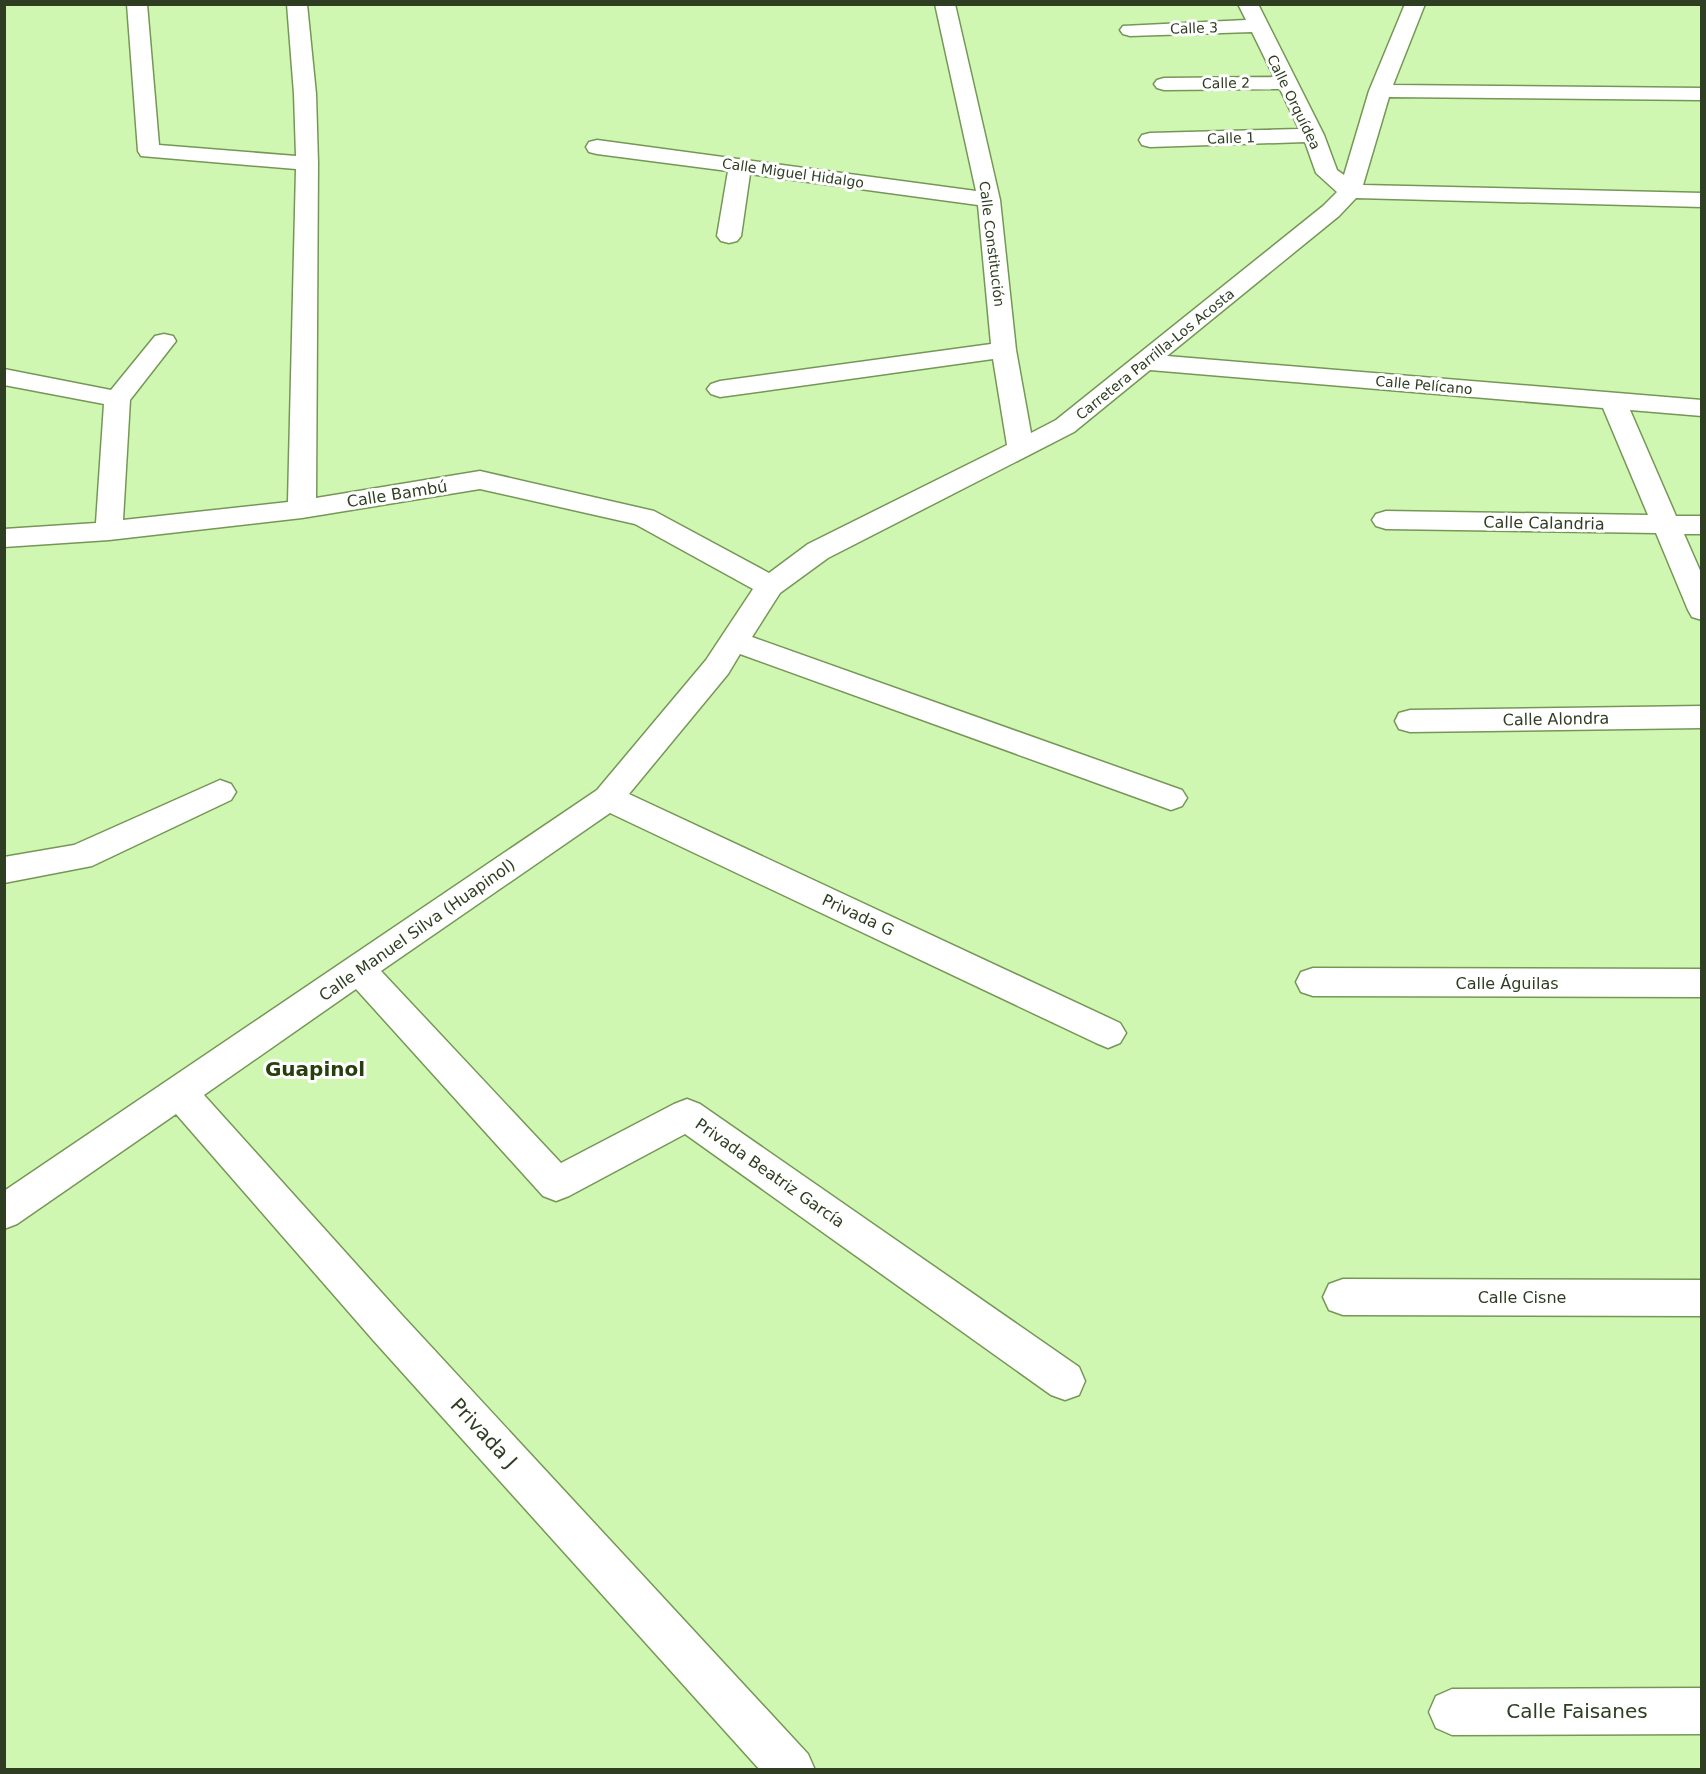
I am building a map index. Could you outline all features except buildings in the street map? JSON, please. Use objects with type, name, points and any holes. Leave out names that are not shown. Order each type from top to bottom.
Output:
[{"type":"street","points":[[137,4],[149,151],[307,163]]},
{"type":"street","points":[[297,4],[305,94],[307,163],[303,509]]},
{"type":"street","name":"Calle Constitución","points":[[945,4],[989,200],[1004,350],[1021,450]]},
{"type":"street","name":"Calle Orquídea","points":[[1248,4],[1313,135],[1327,173],[1350,191]]},
{"type":"street","name":"Carretera Parrilla-Los Acosta","points":[[770,586],[818,551],[1065,426],[1331,211],[1350,191],[1380,92],[1414,4]]},
{"type":"street","name":"Calle 3","points":[[1130,30],[1257,26]]},
{"type":"street","name":"Calle 2","points":[[1164,84],[1287,83]]},
{"type":"street","points":[[1380,92],[1701,94]]},
{"type":"street","name":"Calle 1","points":[[1150,140],[1313,135]]},
{"type":"street","name":"Calle Miguel Hidalgo","points":[[597,147],[989,200]]},
{"type":"street","points":[[729,236],[740,165]]},
{"type":"street","points":[[1350,191],[1701,200]]},
{"type":"street","points":[[109,531],[117,399],[164,341]]},
{"type":"street","points":[[720,389],[1004,350]]},
{"type":"street","name":"Calle Pelícano","points":[[1146,362],[1701,408]]},
{"type":"street","points":[[4,377],[117,399]]},
{"type":"street","points":[[1612,400],[1701,610]]},
{"type":"street","name":"Calle Bambú","points":[[4,538],[109,531],[303,509],[480,480],[644,517],[770,586]]},
{"type":"street","name":"Calle Calandria","points":[[1386,520],[1701,525]]},
{"type":"street","name":"Calle Manuel Silva (Huapinol)","points":[[4,1212],[608,798],[717,667],[770,586]]},
{"type":"street","points":[[734,641],[1171,798]]},
{"type":"street","name":"Calle Alondra","points":[[1410,721],[1701,717]]},
{"type":"street","points":[[4,870],[80,857],[220,792]]},
{"type":"street","name":"Privada G","points":[[608,798],[1108,1033]]},
{"type":"street","name":"Privada Beatriz García","points":[[359,970],[556,1184],[687,1115],[1065,1381]]},
{"type":"street","name":"Calle Águilas","points":[[1313,982],[1701,983]]},
{"type":"street","name":"Privada J","points":[[179,1092],[387,1327],[792,1770]]},
{"type":"street","name":"Calle Cisne","points":[[1343,1297],[1701,1298]]},
{"type":"street","name":"Calle Faisanes","points":[[1452,1712],[1701,1711]]},
{"type":"district","name":"Guapinol","points":[[315,1069]]}]
